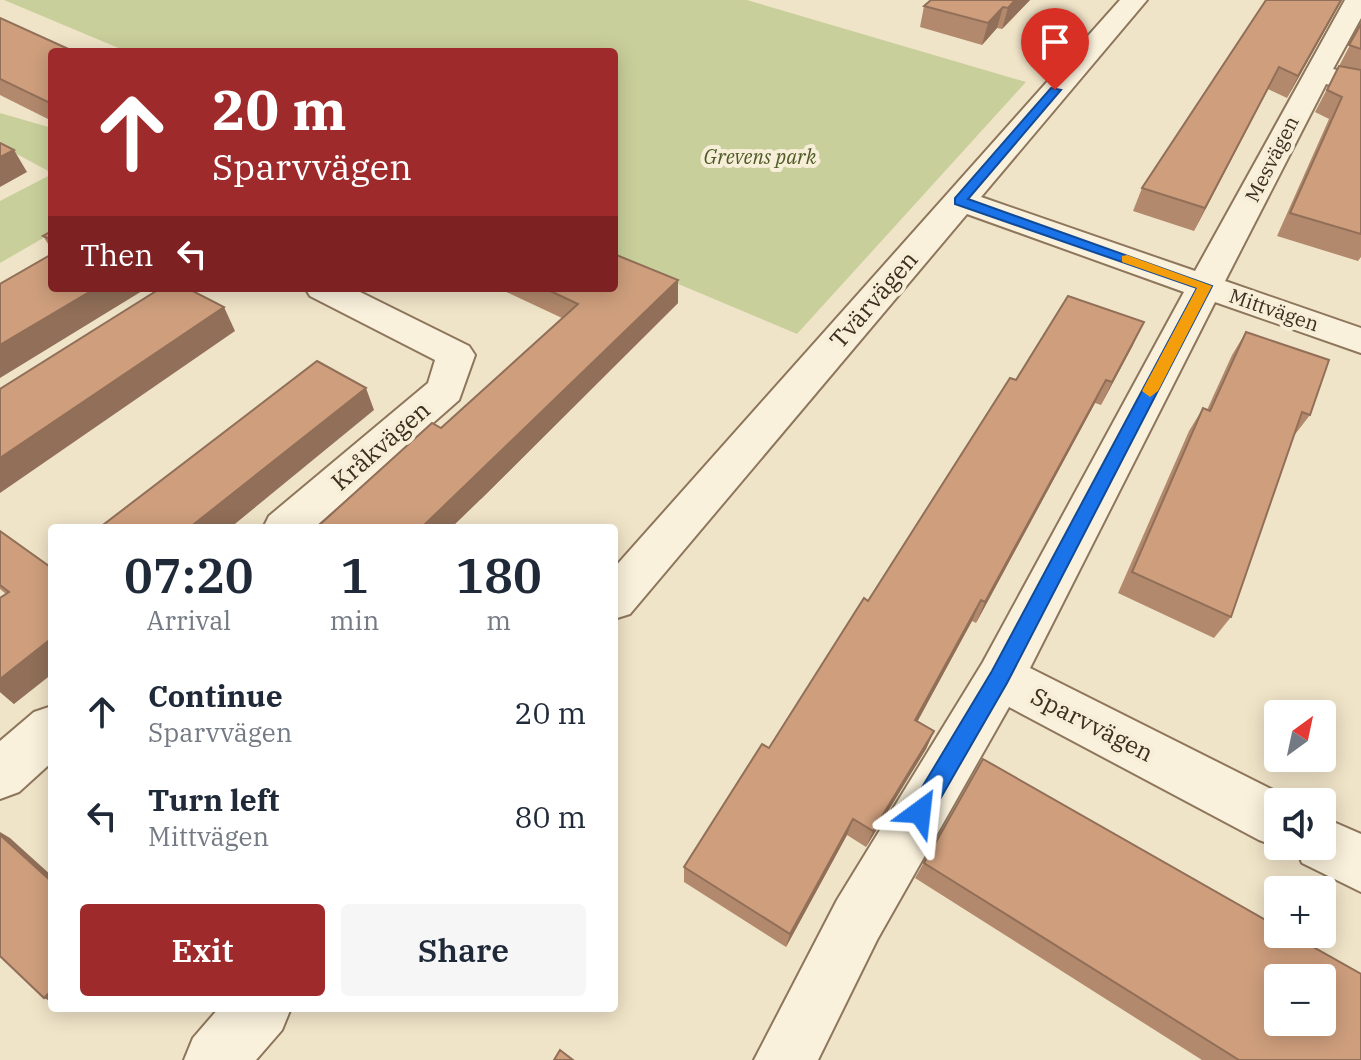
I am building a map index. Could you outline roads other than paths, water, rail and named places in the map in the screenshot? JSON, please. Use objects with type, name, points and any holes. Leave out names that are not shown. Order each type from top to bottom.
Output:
[{"type":"street","name":"Tvärvägen","points":[[618,595],[1134,0]]},
{"type":"street","name":"Mesvägen","points":[[1205,286],[1358,0]]},
{"type":"street","points":[[1317,73],[1361,84]]},
{"type":"street","name":"Mittvägen","points":[[960,201],[1361,341]]},
{"type":"street","points":[[785,1060],[857,920],[1000,677],[1205,286]]},
{"type":"street","name":"Kråkvägen","points":[[290,524],[445,390],[456,355],[331,292]]},
{"type":"street","name":"Sparvvägen","points":[[1000,677],[1264,814]]},
{"type":"street","points":[[0,774],[48,732]]},
{"type":"street","points":[[1336,851],[1361,864]]},
{"type":"street","points":[[215,1060],[257,1012]]},
{"type":"park label","name":"Grevens park","points":[[760,157]]}]
